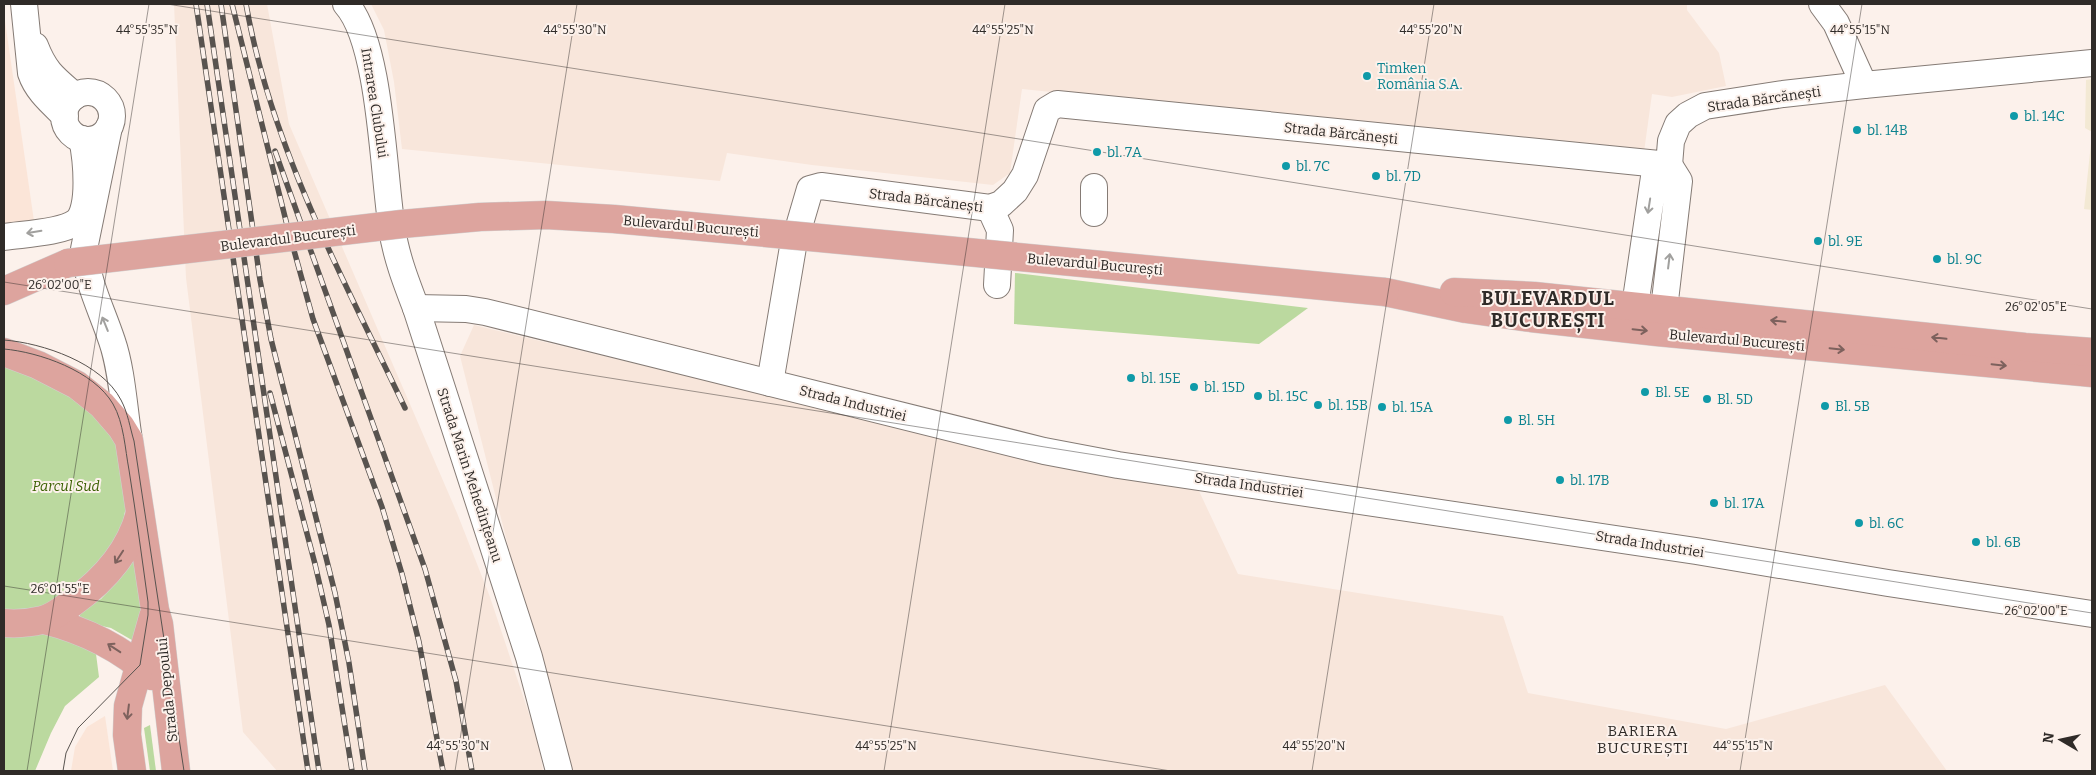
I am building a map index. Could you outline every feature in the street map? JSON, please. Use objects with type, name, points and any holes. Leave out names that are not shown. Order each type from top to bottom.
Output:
[{"type":"main road","name":"Bulevardul București","points":[[4,291],[72,245],[480,217],[546,215],[580,216],[799,236],[1385,292],[1467,292],[1635,306],[2025,347],[2092,352]]},
{"type":"main road","points":[[4,270],[72,245]]},
{"type":"main road","name":"Bulevardul București","points":[[1385,292],[1466,310],[1531,318],[1657,332],[2092,372]]},
{"type":"main road","points":[[4,352],[66,378],[102,405],[113,416],[129,440]]},
{"type":"main road","name":"Strada Depoului","points":[[129,440],[160,633],[176,771]]},
{"type":"main road","points":[[44,620],[81,597],[110,570],[130,538],[140,513]]},
{"type":"main road","name":"Strada Depoului","points":[[132,771],[127,721],[131,692],[155,610]]},
{"type":"main road","points":[[4,623],[44,620],[70,627],[105,642],[140,665],[166,689]]},
{"type":"street","name":"Intrarea Clubului","points":[[346,4],[354,12],[371,64],[385,178]]},
{"type":"street","points":[[1822,4],[1836,23],[1864,85]]},
{"type":"street","points":[[25,13],[43,66],[70,106],[70,132],[82,139],[97,138],[104,135],[109,127]]},
{"type":"street","name":"Strada Bărcănești","points":[[770,382],[793,247],[810,189],[821,186],[990,208],[1001,204],[1015,191],[1026,174],[1047,110],[1057,104],[1669,165],[1671,141],[1678,124],[1688,115],[1705,106],[1783,94],[1864,85],[2092,63]]},
{"type":"street","points":[[70,106],[91,92],[104,98],[112,110],[99,184],[72,245]]},
{"type":"street","points":[[82,139],[86,166],[83,208],[77,221],[72,245],[86,266],[93,294],[112,342],[117,362],[129,440]]},
{"type":"street","points":[[1635,306],[1654,178],[1669,165],[1680,181],[1664,309]]},
{"type":"street","name":"Strada Marin Mehedințeanu","points":[[385,178],[396,254],[416,308],[529,658],[559,771]]},
{"type":"street","points":[[1094,187],[1094,213]]},
{"type":"street","points":[[990,208],[1000,230],[997,285]]},
{"type":"street","points":[[4,237],[72,245]]},
{"type":"street","name":"Strada Industriei","points":[[416,308],[466,308],[485,312],[1044,451],[1118,465],[1677,548],[1888,584],[2092,614]]},
{"type":"street","points":[[38,365],[44,364],[92,386],[102,385],[110,381],[115,372],[117,362]]},
{"type":"shaded area","points":[[174,4],[267,4],[289,124],[457,513],[490,597],[539,744],[543,771],[277,771],[243,732],[186,278]]},
{"type":"shaded area","name":"Timken România S.A.","points":[[371,4],[1687,4],[1687,10],[1719,53],[1726,86],[1672,97],[1652,94],[1644,152],[1022,89],[1010,173],[993,185],[812,165],[727,153],[720,181],[402,149],[394,82],[384,30]]},
{"type":"shaded area","points":[[4,14],[35,228],[4,232]]},
{"type":"shaded area","points":[[2092,79],[2092,132],[2085,128],[2086,80]]},
{"type":"shaded area","points":[[2092,134],[2092,210],[2084,209]]},
{"type":"shaded area","points":[[474,325],[757,393],[1199,491],[1238,574],[1503,616],[1528,693],[1726,729],[1885,685],[1947,771],[565,771],[460,356]]},
{"type":"shaded area","points":[[105,716],[113,771],[71,771],[75,747],[87,727]]},
{"type":"green space","points":[[1015,273],[1308,308],[1259,344],[1014,324]]},
{"type":"green space","name":"Parcul Sud","points":[[4,364],[77,397],[115,431],[129,489],[122,528],[103,563],[75,591],[39,609],[4,614]]},
{"type":"green space","points":[[133,558],[138,561],[144,636],[137,643],[111,628],[83,622],[80,618],[80,612],[101,599]]},
{"type":"green space","points":[[4,630],[78,637],[96,654],[99,677],[65,706],[35,771],[4,771]]},
{"type":"green space","points":[[150,725],[156,771],[150,771],[144,728]]},
{"type":"tram line","points":[[4,340],[36,345],[70,357],[100,375],[121,400],[134,441],[184,771]]},
{"type":"tram line","points":[[4,349],[33,354],[65,365],[93,382],[104,392],[117,411],[124,436],[148,602],[148,615],[140,665],[78,728],[66,753],[63,771]]},
{"type":"railway","points":[[196,4],[308,771]]},
{"type":"railway","points":[[207,4],[319,771]]},
{"type":"railway","points":[[221,4],[260,280],[271,339],[335,593],[349,663],[365,771]]},
{"type":"railway","points":[[232,4],[287,225],[313,319],[382,507],[402,574],[419,642],[443,771]]},
{"type":"railway","points":[[246,4],[257,57],[291,160],[334,261],[405,408]]},
{"type":"railway","points":[[275,151],[425,569],[456,681],[472,771]]},
{"type":"railway","points":[[270,393],[329,625],[352,771]]},
{"type":"place","name":"Timken România S.A.","points":[[1367,76]]},
{"type":"place","name":"bl. 14C","points":[[2014,116]]},
{"type":"place","name":"bl. 14B","points":[[1857,130]]},
{"type":"place","name":"bl. 7A","points":[[1097,152]]},
{"type":"place","name":"bl. 7C","points":[[1286,166]]},
{"type":"place","name":"bl. 7D","points":[[1376,176]]},
{"type":"place","name":"bl. 9E","points":[[1818,241]]},
{"type":"place","name":"bl. 9C","points":[[1937,259]]},
{"type":"place","name":"bl. 15E","points":[[1131,378]]},
{"type":"place","name":"bl. 15D","points":[[1194,387]]},
{"type":"place","name":"Bl. 5E","points":[[1645,392]]},
{"type":"place","name":"bl. 15C","points":[[1258,396]]},
{"type":"place","name":"Bl. 5D","points":[[1707,399]]},
{"type":"place","name":"bl. 15B","points":[[1318,405]]},
{"type":"place","name":"Bl. 5B","points":[[1825,406]]},
{"type":"place","name":"bl. 15A","points":[[1382,407]]},
{"type":"place","name":"Bl. 5H","points":[[1508,420]]},
{"type":"place","name":"bl. 17B","points":[[1560,480]]},
{"type":"place","name":"bl. 17A","points":[[1714,503]]},
{"type":"place","name":"bl. 6C","points":[[1859,523]]},
{"type":"place","name":"bl. 6B","points":[[1976,542]]},
{"type":"district","name":"BULEVARDUL BUCUREȘTI","points":[[1548,309]]},
{"type":"district","name":"BARIERA BUCUREȘTI","points":[[1643,740]]}]
